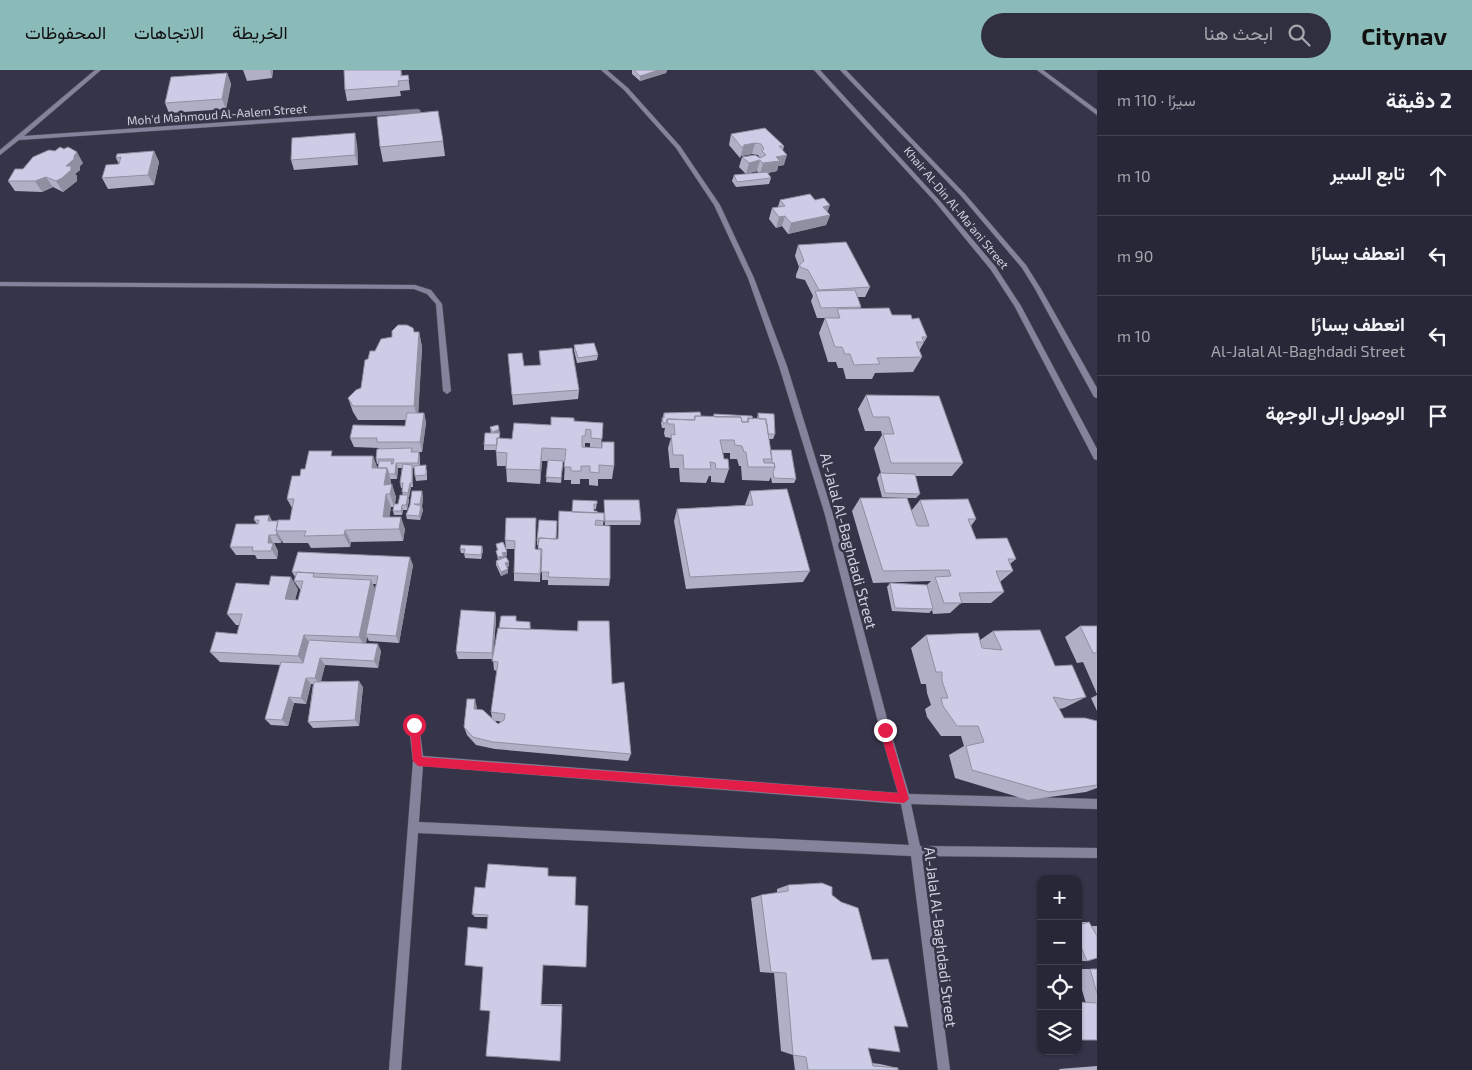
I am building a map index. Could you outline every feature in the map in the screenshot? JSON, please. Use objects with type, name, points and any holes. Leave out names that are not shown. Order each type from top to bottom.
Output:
[{"type":"street","points":[[0,153],[98,70]]},
{"type":"street","name":"Al-Jalal Al-Baghdadi Street","points":[[604,70],[626,89],[678,147],[717,205],[750,278],[783,366],[829,515],[916,851],[929,969],[944,1070]]},
{"type":"street","name":"Khair Al-Din Al-Ma'ani Street","points":[[817,70],[932,195],[993,268],[1018,306],[1097,457]]},
{"type":"street","name":"Khair Al-Din Al-Ma'ani Street","points":[[843,70],[923,152],[1001,238],[1038,289],[1097,395]]},
{"type":"street","points":[[1040,70],[1097,113]]},
{"type":"street","name":"Moh'd Mahmoud Al-Aalem Street","points":[[17,138],[418,111]]},
{"type":"street","points":[[0,284],[415,286],[429,292],[439,304],[447,391]]},
{"type":"street","points":[[395,1070],[418,761],[414,725]]},
{"type":"street","points":[[418,761],[904,799],[1097,804]]},
{"type":"street","points":[[413,827],[916,851],[1097,853]]},
{"type":"building","points":[[344,70],[401,70],[401,76],[408,75],[409,80],[398,81],[399,86],[345,90]]},
{"type":"building","points":[[634,70],[659,70],[640,76]]},
{"type":"building","points":[[227,73],[222,99],[165,103],[171,77]]},
{"type":"building","points":[[438,111],[443,141],[380,147],[377,117]]},
{"type":"building","points":[[765,128],[784,146],[779,146],[787,155],[776,157],[780,161],[763,163],[760,160],[749,163],[742,157],[755,155],[760,158],[766,155],[762,151],[764,149],[761,144],[744,145],[742,148],[731,134]]},
{"type":"building","points":[[355,133],[355,155],[291,160],[292,138]]},
{"type":"building","points":[[60,147],[64,149],[68,147],[77,152],[74,159],[66,166],[71,166],[71,170],[62,178],[56,181],[46,177],[35,181],[8,181],[15,169],[23,169],[33,157],[49,150],[55,151]]},
{"type":"building","points":[[154,151],[148,175],[102,178],[106,165],[119,164],[121,157],[116,158],[117,154]]},
{"type":"building","points":[[767,172],[771,178],[737,182],[734,175]]},
{"type":"building","points":[[810,194],[815,200],[824,198],[830,205],[823,207],[830,215],[791,223],[785,216],[779,217],[772,208],[785,206],[780,200]]},
{"type":"building","points":[[846,242],[870,287],[819,290],[808,270],[800,267],[800,264],[804,261],[798,245]]},
{"type":"building","points":[[855,290],[861,307],[821,308],[815,291]]},
{"type":"building","points":[[889,308],[892,315],[911,315],[912,319],[919,318],[927,337],[922,337],[924,342],[916,342],[922,357],[877,358],[880,364],[854,365],[850,354],[845,354],[842,347],[835,347],[825,318],[840,318],[837,309]]},
{"type":"building","points":[[398,325],[407,325],[413,328],[414,332],[419,332],[414,406],[353,406],[348,398],[361,388],[365,360],[368,359],[370,351],[375,351],[381,339],[392,337],[392,331]]},
{"type":"building","points":[[594,343],[598,355],[578,358],[574,345]]},
{"type":"building","points":[[572,348],[579,390],[512,395],[508,354],[522,353],[524,366],[541,365],[539,351]]},
{"type":"building","points":[[866,395],[939,396],[963,463],[891,463],[883,434],[894,434],[889,417],[873,417]]},
{"type":"building","points":[[700,412],[701,416],[695,416],[694,420],[667,419],[666,423],[663,423],[664,413]]},
{"type":"building","points":[[407,413],[424,413],[420,442],[377,442],[377,438],[350,438],[353,425],[405,426]]},
{"type":"building","points":[[758,413],[774,414],[775,434],[768,434],[766,419],[759,419]]},
{"type":"building","points":[[714,414],[752,416],[753,419],[748,418],[747,422],[742,422],[741,417],[714,417]]},
{"type":"building","points":[[695,416],[741,417],[742,422],[749,422],[748,418],[766,419],[772,459],[763,459],[764,463],[774,463],[775,467],[748,467],[746,452],[744,452],[742,446],[735,445],[734,440],[720,440],[724,459],[728,459],[729,469],[716,469],[715,463],[710,462],[711,469],[684,469],[683,455],[673,455],[671,434],[675,435],[674,424],[668,424],[667,419],[695,420]]},
{"type":"building","points":[[551,417],[574,418],[574,421],[603,423],[602,439],[591,438],[591,430],[586,429],[585,436],[582,436],[582,447],[602,448],[602,442],[614,442],[614,466],[599,465],[599,473],[590,472],[590,466],[581,466],[581,471],[571,471],[571,467],[564,467],[566,449],[542,448],[540,470],[506,469],[507,453],[496,452],[497,438],[512,439],[514,423],[551,425]]},
{"type":"building","points":[[498,425],[499,429],[493,432],[490,427]]},
{"type":"building","points":[[485,433],[500,433],[499,438],[497,438],[497,445],[484,445]]},
{"type":"building","points":[[412,448],[411,452],[419,452],[418,463],[396,463],[395,474],[389,474],[387,468],[378,468],[379,461],[392,461],[391,464],[393,464],[394,459],[376,459],[377,449]]},
{"type":"building","points":[[770,450],[791,450],[796,479],[774,478],[773,472],[775,467],[774,463],[772,463]]},
{"type":"building","points":[[309,451],[332,451],[331,456],[373,456],[372,468],[387,468],[384,485],[392,484],[390,494],[386,494],[383,517],[401,517],[399,529],[345,530],[344,535],[304,536],[306,531],[276,531],[278,520],[290,520],[294,499],[287,499],[292,476],[300,476],[301,469],[305,469]]},
{"type":"building","points":[[548,460],[563,461],[561,478],[546,477]]},
{"type":"building","points":[[403,464],[412,465],[412,483],[410,483],[408,493],[402,492],[403,483],[400,483]]},
{"type":"building","points":[[426,465],[426,475],[415,476],[414,466]]},
{"type":"building","points":[[880,473],[915,474],[920,494],[885,493]]},
{"type":"building","points":[[787,489],[810,571],[690,577],[677,509],[753,505],[750,491]]},
{"type":"building","points":[[412,491],[422,491],[420,504],[414,504],[421,506],[419,516],[406,515]]},
{"type":"building","points":[[400,495],[408,495],[406,505],[402,505],[401,511],[393,511],[394,504],[398,504]]},
{"type":"building","points":[[860,498],[907,498],[917,526],[929,526],[920,500],[968,499],[976,519],[968,519],[976,539],[1007,538],[1016,559],[1008,559],[1013,571],[996,571],[1004,592],[959,593],[962,603],[944,603],[935,577],[951,576],[949,570],[883,571]]},
{"type":"building","points":[[573,500],[597,501],[597,504],[594,504],[594,511],[597,511],[597,513],[572,512]]},
{"type":"building","points":[[604,500],[639,500],[641,521],[605,521]]},
{"type":"building","points":[[559,511],[604,513],[604,521],[596,520],[595,525],[610,526],[610,579],[548,577],[549,572],[541,572],[542,549],[538,548],[539,538],[558,539]]},
{"type":"building","points":[[269,515],[268,521],[278,521],[276,535],[269,535],[268,543],[273,543],[271,551],[252,551],[253,547],[230,547],[236,524],[258,524],[259,520],[254,520],[255,516]]},
{"type":"building","points":[[506,518],[536,518],[535,549],[541,550],[540,574],[514,573],[515,541],[505,540]]},
{"type":"building","points":[[539,520],[557,521],[556,539],[539,538],[539,541],[537,541]]},
{"type":"building","points":[[503,542],[507,552],[502,553],[504,556],[498,557],[496,544]]},
{"type":"building","points":[[461,545],[482,546],[481,555],[464,554],[465,549],[460,549]]},
{"type":"building","points":[[298,552],[410,557],[396,636],[366,634],[378,576],[292,572]]},
{"type":"building","points":[[506,557],[509,562],[505,563],[508,569],[501,572],[496,561]]},
{"type":"building","points":[[297,572],[314,573],[313,577],[371,580],[359,637],[304,635],[298,656],[210,652],[216,632],[237,634],[242,614],[227,614],[236,583],[269,585],[271,576],[291,577],[285,599],[298,600],[303,581],[294,581]]},
{"type":"building","points":[[890,583],[927,585],[933,609],[895,608]]},
{"type":"building","points":[[461,610],[495,612],[492,653],[456,652]]},
{"type":"building","points":[[501,616],[516,616],[516,621],[530,622],[530,629],[499,628]]},
{"type":"building","points":[[578,621],[609,621],[612,684],[624,682],[631,754],[493,742],[473,737],[464,727],[467,699],[475,699],[474,709],[483,710],[498,724],[504,720],[505,714],[491,712],[498,662],[492,661],[498,628],[578,631]]},
{"type":"building","points":[[1080,626],[1097,626],[1097,653],[1093,653]]},
{"type":"building","points":[[1040,630],[1055,666],[1072,665],[1086,697],[1071,700],[1053,697],[1064,718],[1085,718],[1097,721],[1097,785],[1049,792],[972,770],[966,746],[984,742],[978,726],[957,726],[943,706],[941,698],[948,698],[942,681],[942,672],[936,672],[926,635],[978,633],[982,648],[1002,650],[993,631]]},
{"type":"building","points":[[309,640],[378,644],[374,661],[320,658],[315,678],[306,678],[301,698],[289,697],[282,720],[265,719],[281,662],[303,663]]},
{"type":"building","points":[[359,681],[355,720],[308,722],[314,682]]},
{"type":"building","points":[[488,864],[548,868],[548,876],[576,877],[575,905],[588,906],[586,967],[543,965],[541,1005],[562,1006],[560,1061],[486,1056],[490,1011],[480,1010],[483,967],[465,965],[468,927],[487,929],[488,915],[472,914],[475,887],[485,888]]},
{"type":"building","points":[[822,883],[832,887],[832,895],[841,902],[858,908],[872,960],[888,959],[908,1027],[894,1026],[900,1052],[868,1048],[873,1066],[898,1068],[898,1070],[808,1070],[806,1057],[793,1055],[786,973],[771,972],[761,895],[788,891],[788,885]]},
{"type":"building","points":[[1089,922],[1097,936],[1097,958],[1087,961],[1082,949],[1082,924]]},
{"type":"building","points":[[1090,969],[1097,969],[1097,993]]},
{"type":"building","points":[[1082,1002],[1097,1003],[1097,1040],[1082,1040]]},
{"type":"route","points":[[414,725],[418,761],[904,799],[885,730]]}]
